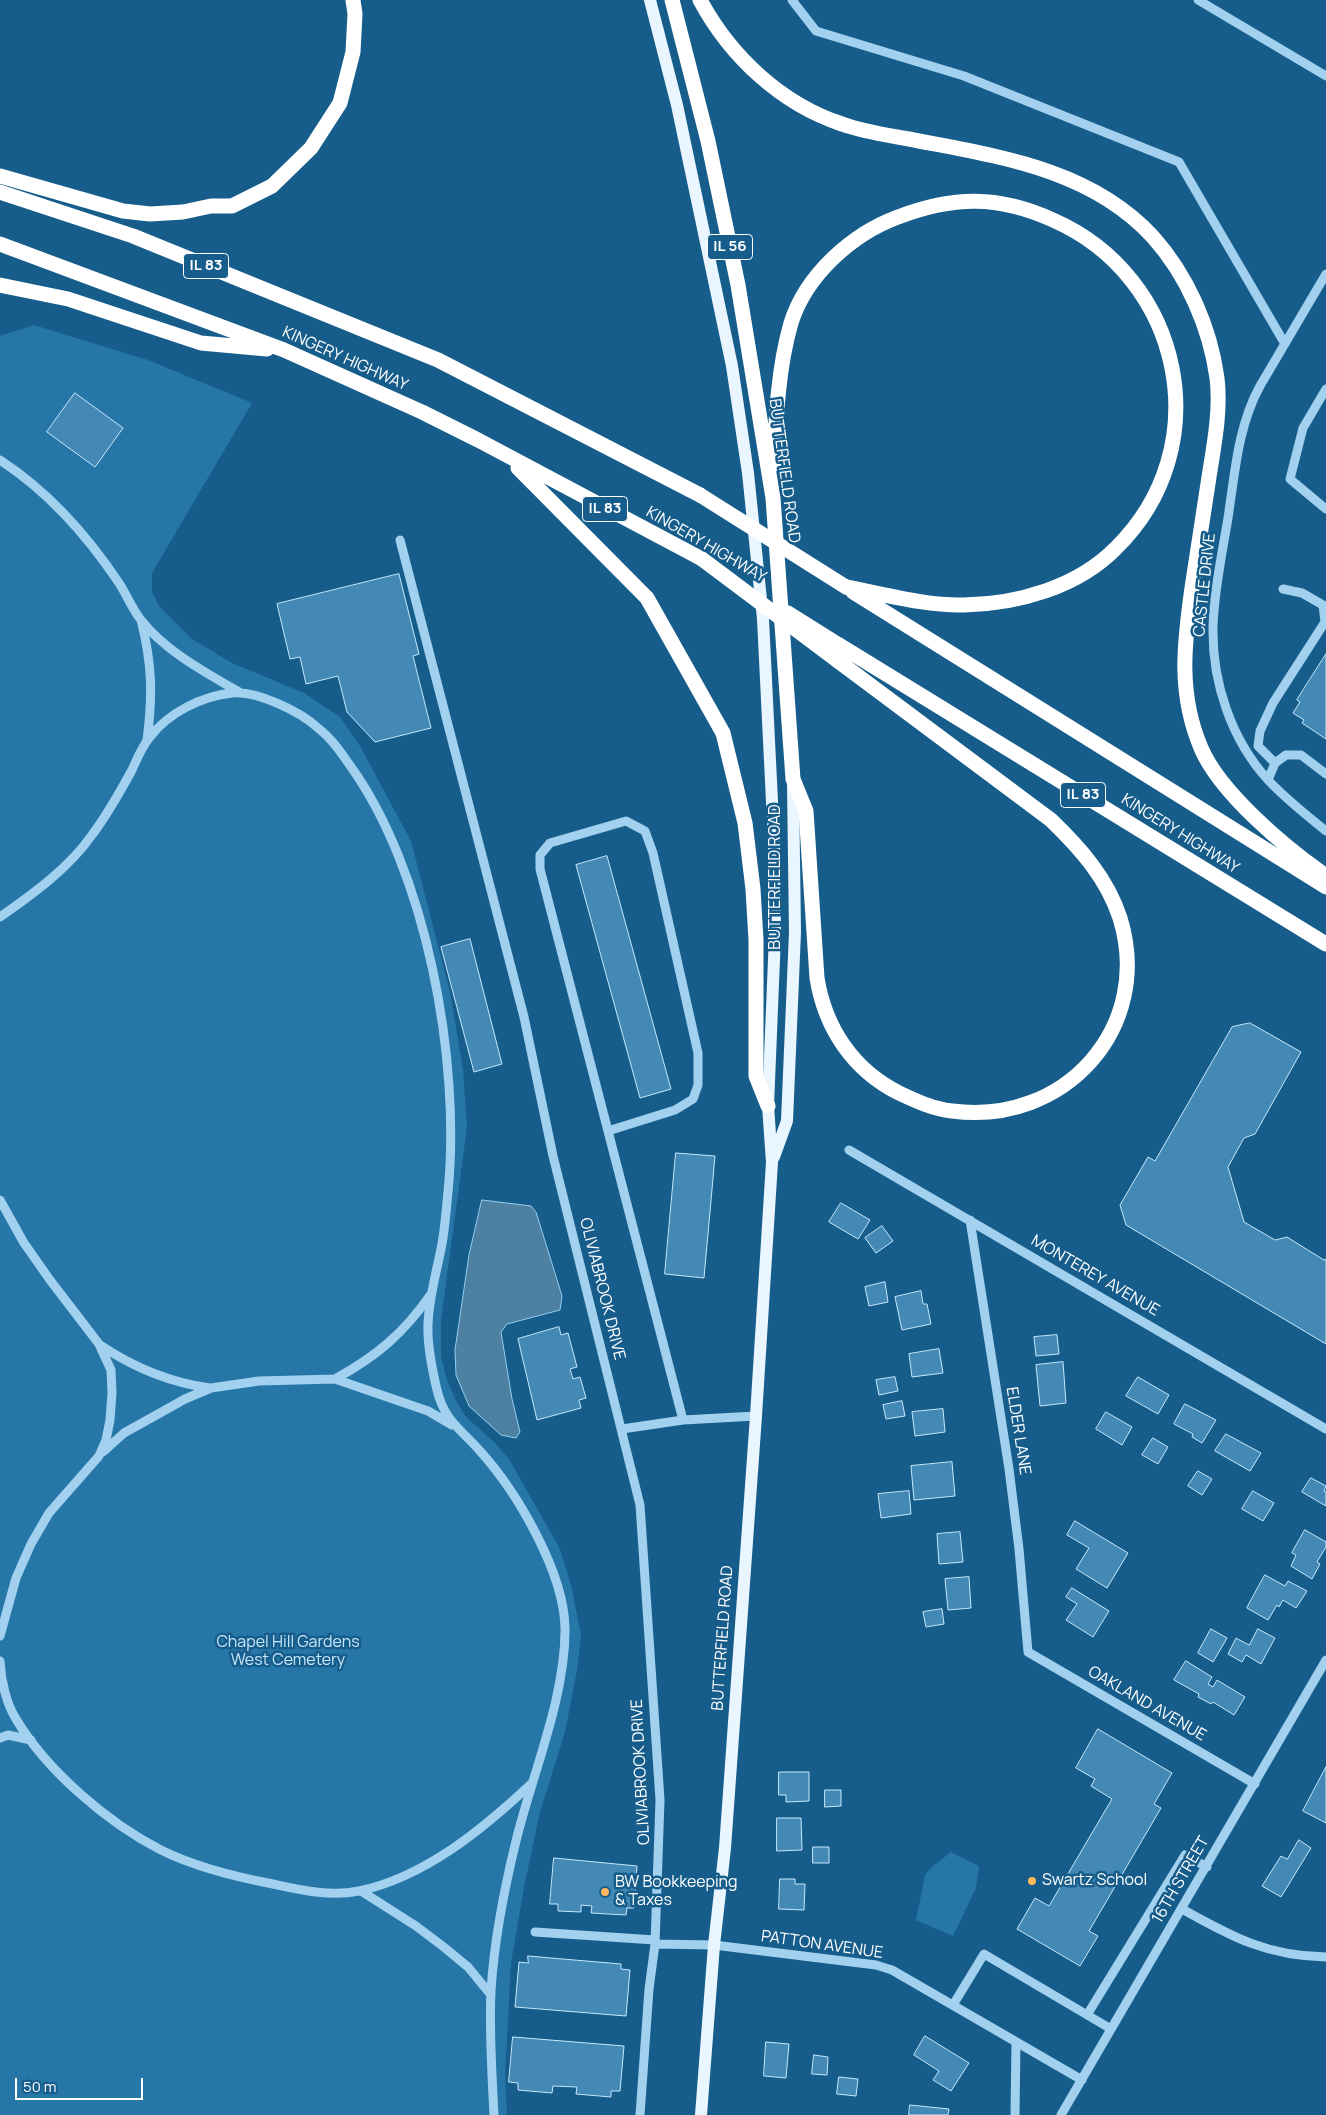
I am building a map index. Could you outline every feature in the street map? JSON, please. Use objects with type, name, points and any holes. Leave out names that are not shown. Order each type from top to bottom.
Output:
[{"type":"highway","points":[[0,176],[123,212],[150,214],[183,212],[211,206],[232,206],[272,186],[311,148],[340,103],[353,52],[355,14],[353,0]]},
{"type":"highway","name":"BUTTERFIELD ROAD","points":[[672,0],[708,140],[738,285],[773,498],[793,779]]},
{"type":"highway","points":[[700,0],[710,19],[747,64],[786,96],[810,111],[842,124],[994,155],[1050,170],[1087,187],[1123,211],[1152,236],[1173,262],[1190,291],[1207,334],[1217,380],[1216,430],[1184,640],[1183,679],[1192,720],[1201,749],[1217,774],[1239,801],[1267,828],[1326,876]]},
{"type":"highway","name":"KINGERY HIGHWAY","points":[[0,192],[133,236],[438,360],[700,495],[1326,887]]},
{"type":"highway","points":[[773,498],[776,407],[792,321],[802,298],[834,258],[854,240],[884,222],[944,203],[988,202],[1015,206],[1068,227],[1094,243],[1118,264],[1135,284],[1152,309],[1165,337],[1176,386],[1175,415],[1172,447],[1152,499],[1135,528],[1115,550],[1088,570],[1061,584],[1031,595],[1001,602],[965,605],[938,604],[846,587]]},
{"type":"highway","name":"KINGERY HIGHWAY","points":[[0,244],[284,350],[422,412],[702,560],[1326,944]]},
{"type":"highway","points":[[0,285],[68,299],[201,343],[284,350]]},
{"type":"highway","points":[[508,458],[647,598],[723,734],[746,823],[756,940],[756,1076],[768,1106]]},
{"type":"highway","points":[[702,560],[1051,820],[1091,863],[1110,892],[1120,918],[1126,950],[1126,985],[1118,1017],[1106,1043],[1087,1068],[1036,1101],[1014,1108],[984,1112],[952,1111],[922,1104],[889,1088],[864,1071],[836,1035],[820,1000],[806,811],[793,779]]},
{"type":"main road","name":"BUTTERFIELD ROAD","points":[[650,0],[678,105],[732,366],[748,473],[763,619],[774,842],[775,935],[768,1106],[772,1162],[725,1848],[714,1945],[701,2115]]},
{"type":"main road","name":"BUTTERFIELD ROAD","points":[[772,1162],[787,1121],[795,932],[793,779]]},
{"type":"street","points":[[792,0],[816,31],[964,76],[1179,162],[1285,344]]},
{"type":"street","points":[[1198,0],[1326,76]]},
{"type":"street","name":"CASTLE DRIVE","points":[[1326,274],[1250,404],[1241,430],[1217,586],[1213,627],[1214,667],[1223,700],[1236,734],[1248,755],[1268,780],[1326,831]]},
{"type":"street","points":[[1326,389],[1303,428],[1290,479],[1326,509]]},
{"type":"street","points":[[0,460],[26,477],[57,505],[77,527],[119,583],[140,619],[160,640],[239,692],[265,699],[289,709],[314,724],[335,744],[363,782],[384,821],[417,910],[433,969],[447,1066],[451,1155],[442,1247],[431,1293],[428,1328],[432,1366],[439,1398],[453,1425]]},
{"type":"street","name":"OLIVIABROOK DRIVE","points":[[400,540],[524,1018],[553,1156],[640,1505],[660,1800],[655,1942],[649,1989],[640,2115]]},
{"type":"street","points":[[1275,763],[1258,746],[1260,731],[1273,703],[1325,622],[1323,605],[1302,593],[1283,589]]},
{"type":"street","points":[[140,619],[149,652],[151,681],[151,711],[147,740]]},
{"type":"street","points":[[0,917],[23,901],[60,870],[90,839],[114,802],[147,740],[164,721],[188,707],[213,696],[239,692]]},
{"type":"street","points":[[1268,780],[1275,763],[1286,755],[1301,755],[1326,774]]},
{"type":"street","points":[[608,1131],[674,1110],[693,1099],[698,1085],[698,1054],[653,853],[646,832],[626,821],[550,843],[540,856],[540,869],[683,1420]]},
{"type":"street","name":"MONTEREY AVENUE","points":[[849,1150],[1326,1429]]},
{"type":"street","points":[[0,1200],[24,1242],[50,1280],[99,1344],[111,1370],[112,1392],[107,1433],[99,1456]]},
{"type":"street","name":"ELDER LANE","points":[[970,1220],[1009,1469],[1028,1648]]},
{"type":"street","points":[[336,1379],[380,1351],[400,1334],[431,1293]]},
{"type":"street","points":[[99,1344],[113,1354],[163,1376],[191,1385],[211,1388]]},
{"type":"street","points":[[0,1636],[16,1578],[31,1544],[49,1513],[99,1456],[124,1433],[185,1399],[211,1388],[259,1381],[336,1379],[428,1411],[453,1425],[479,1449],[503,1479],[548,1559],[561,1594],[565,1629],[561,1668],[552,1714],[516,1840],[504,1900],[491,1995],[494,2115]]},
{"type":"street","points":[[622,1430],[683,1420],[756,1416]]},
{"type":"street","name":"OAKLAND AVENUE","points":[[1028,1648],[1028,1652],[1255,1784]]},
{"type":"street","name":"16TH STREET","points":[[1061,2115],[1326,1660]]},
{"type":"street","points":[[0,1662],[1,1676],[16,1719],[31,1740],[83,1797],[102,1814],[138,1838],[190,1862],[230,1874],[303,1890],[340,1894],[361,1891],[419,1869],[449,1852],[490,1821],[532,1784]]},
{"type":"street","points":[[0,1738],[8,1735],[31,1740]]},
{"type":"street","points":[[1087,2015],[1185,1856],[1207,1867]]},
{"type":"street","points":[[361,1891],[416,1926],[468,1966],[491,1995]]},
{"type":"street","points":[[1182,1909],[1246,1943],[1284,1953],[1326,1957]]},
{"type":"street","name":"PATTON AVENUE","points":[[535,1932],[714,1945],[876,1965],[892,1970],[1082,2080]]},
{"type":"street","points":[[953,2005],[984,1954],[1111,2030]]},
{"type":"street","points":[[1015,2115],[1020,2044]]},
{"type":"green space","name":"Chapel Hill Gardens West Cemetery","points":[[34,325],[148,360],[252,403],[152,573],[152,592],[159,606],[192,639],[232,663],[304,693],[340,717],[360,746],[411,841],[450,992],[463,1070],[467,1127],[441,1320],[441,1357],[447,1380],[456,1401],[466,1417],[494,1442],[509,1459],[560,1549],[571,1585],[581,1635],[577,1670],[565,1732],[540,1812],[524,1887],[511,1963],[505,2074],[507,2115],[0,2115],[0,336]]},
{"type":"green space","points":[[951,1852],[979,1866],[976,1888],[953,1936],[916,1920],[925,1875]]},
{"type":"shaded area","points":[[482,1200],[531,1206],[536,1212],[562,1296],[560,1310],[507,1324],[501,1332],[512,1399],[520,1432],[516,1438],[501,1435],[469,1406],[456,1375],[455,1350],[469,1255]]},
{"type":"building","points":[[75,393],[123,428],[95,467],[47,432]]},
{"type":"building","points":[[399,574],[419,654],[413,656],[431,728],[375,742],[347,712],[338,676],[306,684],[300,657],[290,659],[277,604]]},
{"type":"building","points":[[1326,654],[1326,739],[1302,723],[1304,720],[1293,713],[1300,702],[1297,700]]},
{"type":"building","points":[[607,856],[671,1089],[640,1098],[576,865]]},
{"type":"building","points":[[470,939],[502,1064],[474,1072],[441,947]]},
{"type":"building","points":[[1250,1023],[1301,1052],[1255,1134],[1244,1138],[1228,1167],[1244,1222],[1275,1240],[1287,1237],[1324,1260],[1326,1259],[1326,1344],[1126,1225],[1120,1205],[1148,1157],[1155,1161],[1232,1027]]},
{"type":"building","points":[[676,1153],[715,1156],[704,1278],[665,1274]]},
{"type":"building","points":[[841,1203],[870,1220],[858,1239],[829,1222]]},
{"type":"building","points":[[882,1226],[893,1241],[876,1253],[865,1238]]},
{"type":"building","points":[[885,1282],[888,1302],[869,1306],[865,1287]]},
{"type":"building","points":[[921,1291],[923,1304],[927,1304],[931,1324],[902,1330],[895,1297]]},
{"type":"building","points":[[559,1327],[561,1335],[568,1333],[577,1367],[570,1369],[573,1379],[580,1377],[586,1398],[579,1400],[581,1408],[537,1420],[518,1339]]},
{"type":"building","points":[[1057,1335],[1059,1354],[1036,1356],[1034,1337]]},
{"type":"building","points":[[939,1349],[943,1373],[912,1377],[909,1354]]},
{"type":"building","points":[[1063,1362],[1066,1403],[1040,1406],[1036,1365]]},
{"type":"building","points":[[895,1377],[898,1391],[879,1395],[876,1380]]},
{"type":"building","points":[[1138,1377],[1169,1395],[1158,1414],[1126,1396]]},
{"type":"building","points":[[902,1401],[905,1416],[886,1419],[883,1405]]},
{"type":"building","points":[[1185,1404],[1216,1420],[1202,1443],[1192,1437],[1193,1434],[1174,1424]]},
{"type":"building","points":[[943,1409],[945,1432],[915,1436],[912,1412]]},
{"type":"building","points":[[1106,1412],[1132,1427],[1122,1445],[1096,1429]]},
{"type":"building","points":[[1226,1434],[1261,1453],[1250,1471],[1215,1451]]},
{"type":"building","points":[[1153,1438],[1168,1447],[1158,1464],[1142,1455]]},
{"type":"building","points":[[952,1462],[955,1496],[914,1500],[911,1466]]},
{"type":"building","points":[[1198,1471],[1212,1479],[1202,1495],[1188,1486]]},
{"type":"building","points":[[1311,1478],[1326,1486],[1324,1491],[1326,1492],[1326,1506],[1302,1492]]},
{"type":"building","points":[[909,1491],[911,1514],[881,1518],[878,1494]]},
{"type":"building","points":[[1253,1491],[1274,1503],[1263,1521],[1242,1509]]},
{"type":"building","points":[[1075,1521],[1128,1553],[1107,1588],[1076,1569],[1089,1548],[1067,1535]]},
{"type":"building","points":[[1305,1530],[1326,1542],[1326,1547],[1317,1562],[1320,1564],[1312,1579],[1291,1566],[1296,1555],[1292,1553]]},
{"type":"building","points":[[960,1532],[963,1562],[939,1564],[937,1534]]},
{"type":"building","points":[[1265,1575],[1285,1586],[1288,1581],[1307,1591],[1296,1608],[1283,1600],[1279,1607],[1277,1605],[1268,1620],[1247,1608]]},
{"type":"building","points":[[969,1577],[971,1608],[948,1610],[945,1579]]},
{"type":"building","points":[[1072,1588],[1109,1611],[1093,1637],[1066,1620],[1077,1604],[1066,1597]]},
{"type":"building","points":[[942,1609],[944,1624],[926,1627],[923,1612]]},
{"type":"building","points":[[1211,1629],[1227,1638],[1213,1662],[1198,1653]]},
{"type":"building","points":[[1258,1629],[1275,1638],[1261,1664],[1246,1655],[1242,1662],[1228,1654],[1236,1638],[1249,1645]]},
{"type":"building","points":[[1186,1661],[1212,1677],[1208,1684],[1213,1687],[1217,1680],[1245,1697],[1234,1715],[1213,1702],[1211,1704],[1198,1697],[1199,1694],[1174,1680]]},
{"type":"building","points":[[1098,1729],[1172,1773],[1154,1804],[1161,1808],[1089,1931],[1098,1936],[1080,1966],[1017,1929],[1035,1898],[1049,1906],[1112,1799],[1091,1786],[1095,1779],[1076,1768]]},
{"type":"building","points":[[1326,1767],[1326,1823],[1303,1811]]},
{"type":"building","points":[[779,1772],[809,1772],[809,1801],[786,1802],[786,1795],[779,1795]]},
{"type":"building","points":[[825,1790],[841,1790],[841,1806],[825,1807]]},
{"type":"building","points":[[777,1818],[801,1818],[802,1850],[777,1851]]},
{"type":"building","points":[[1299,1840],[1311,1848],[1281,1897],[1262,1886],[1281,1856],[1287,1859]]},
{"type":"building","points":[[813,1847],[829,1847],[829,1863],[813,1863]]},
{"type":"building","points":[[554,1858],[637,1866],[634,1908],[627,1908],[626,1915],[591,1913],[592,1906],[581,1905],[581,1912],[558,1911],[558,1904],[550,1904]]},
{"type":"building","points":[[780,1879],[795,1879],[795,1884],[805,1884],[804,1910],[779,1909]]},
{"type":"building","points":[[528,1956],[621,1964],[621,1969],[630,1970],[626,2016],[515,2007],[519,1962],[528,1963]]},
{"type":"building","points":[[925,2036],[969,2063],[951,2091],[933,2080],[939,2071],[914,2055]]},
{"type":"building","points":[[513,2037],[624,2046],[620,2091],[611,2091],[611,2097],[576,2094],[577,2087],[553,2086],[552,2093],[518,2090],[518,2083],[509,2082]]},
{"type":"building","points":[[766,2042],[789,2044],[786,2078],[764,2076]]},
{"type":"building","points":[[814,2055],[828,2057],[827,2075],[812,2074]]},
{"type":"building","points":[[839,2077],[858,2079],[856,2096],[837,2094]]},
{"type":"building","points":[[910,2105],[949,2109],[948,2115],[909,2115]]},
{"type":"place","name":"Swartz School","points":[[1032,1881]]},
{"type":"place","name":"BW Bookkeeping & Taxes","points":[[605,1892]]}]
